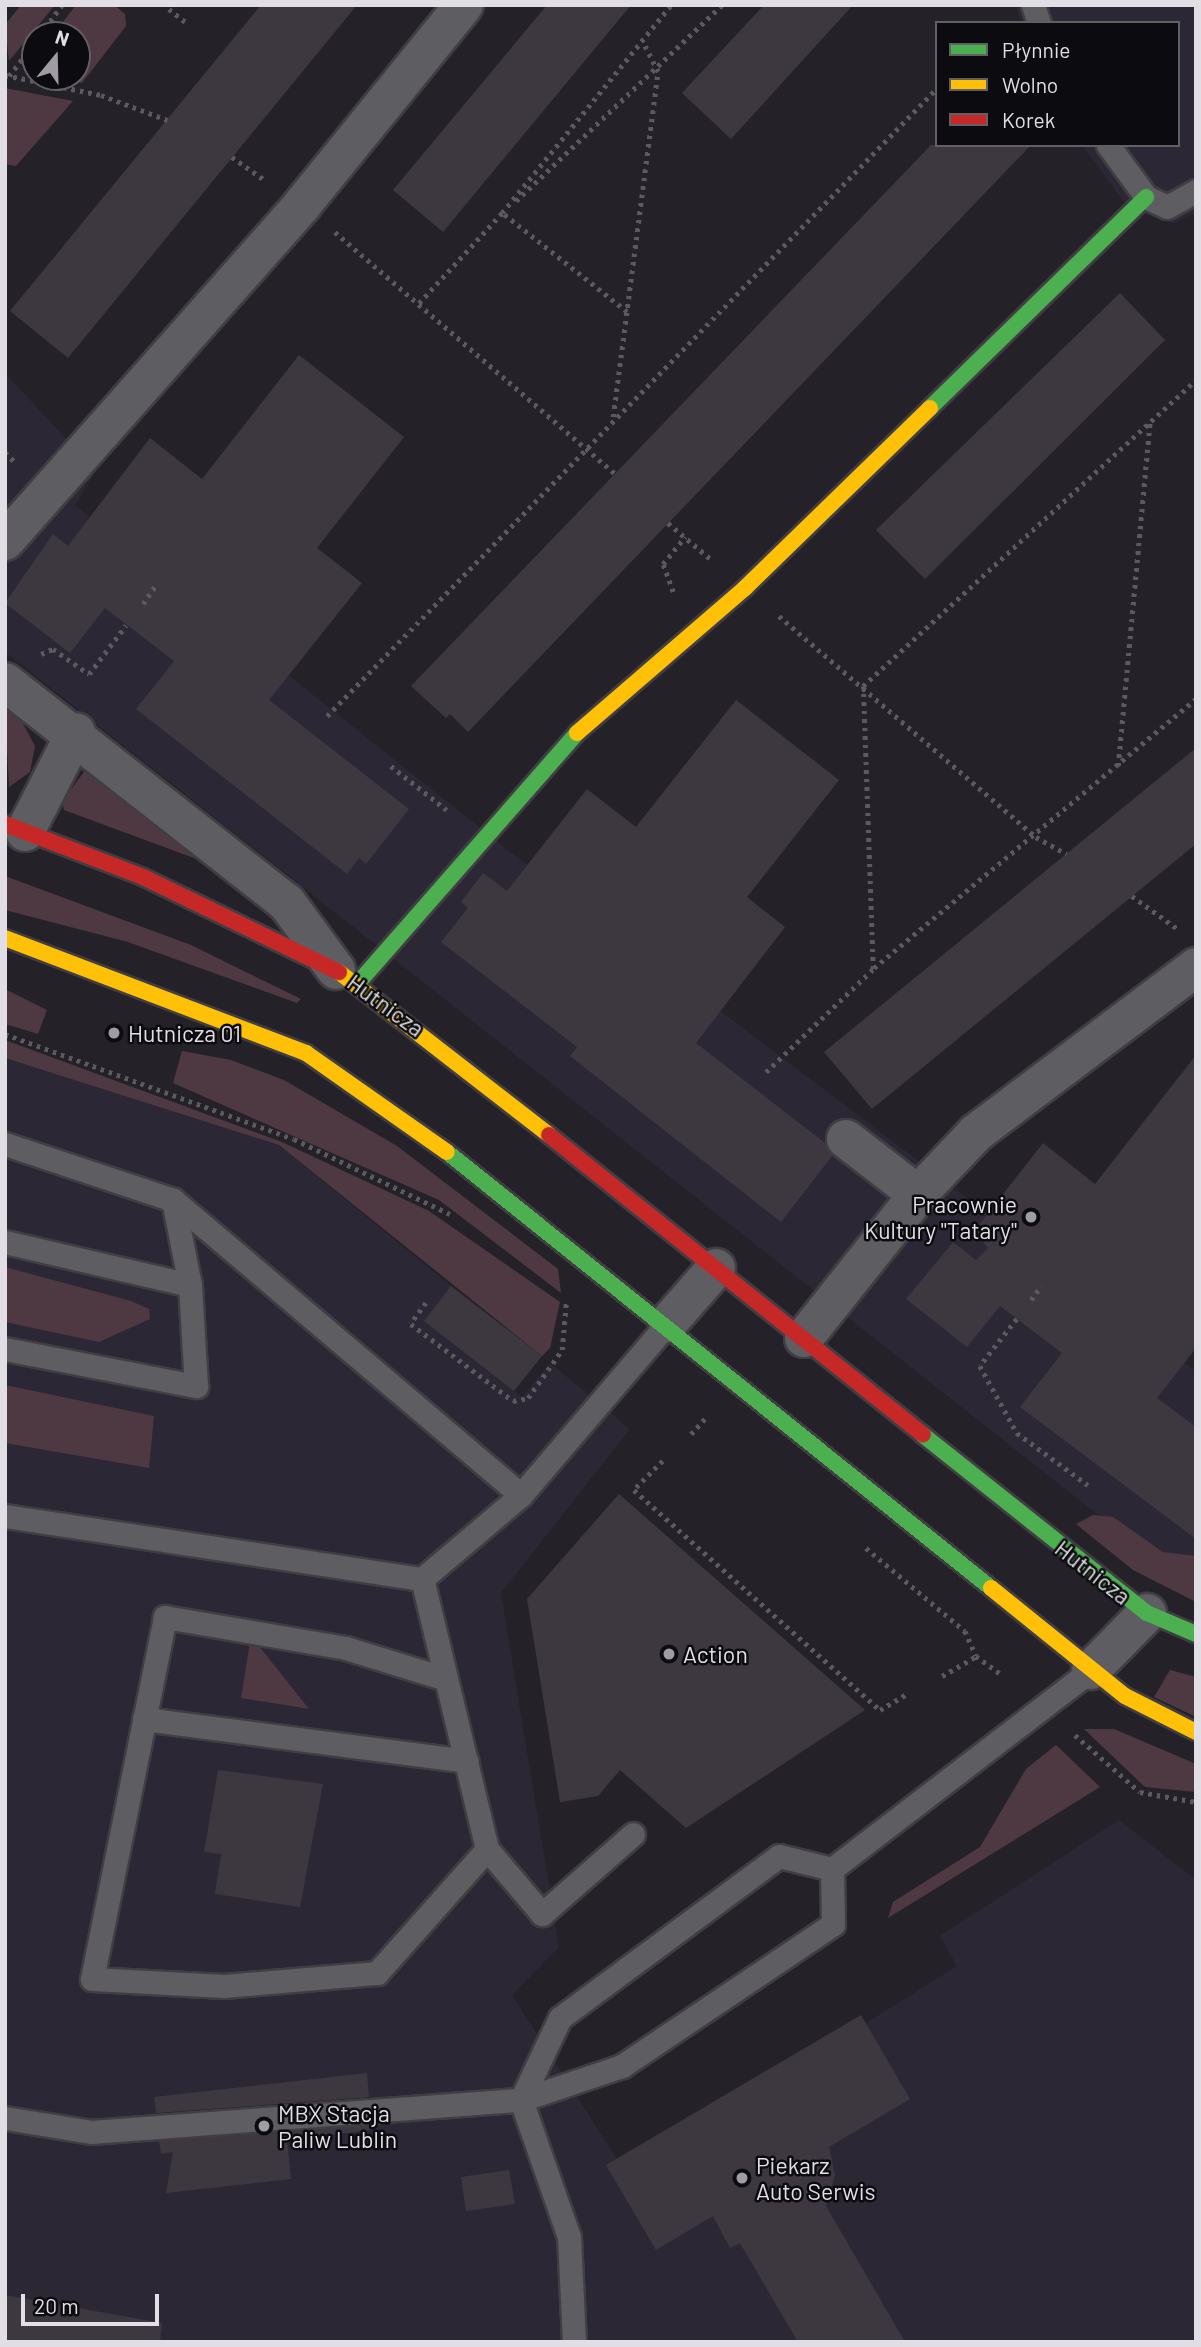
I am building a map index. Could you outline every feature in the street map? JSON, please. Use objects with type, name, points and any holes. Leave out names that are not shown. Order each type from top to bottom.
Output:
[{"type":"street","points":[[5,541],[302,205],[464,5]]},
{"type":"street","points":[[5,682],[76,732],[287,903],[347,976],[589,719],[745,588],[1146,197]]},
{"type":"street","points":[[15,828],[76,732]]},
{"type":"street","name":"Hutnicza","points":[[15,828],[143,877],[347,976],[1147,1613],[1091,1670]]},
{"type":"street","points":[[5,938],[306,1053],[391,1107],[668,1323],[1091,1670],[1162,1720],[1196,1732]]},
{"type":"street","points":[[804,1338],[921,1191],[976,1133],[1190,951]]},
{"type":"street","points":[[846,1139],[903,1183]]},
{"type":"street","points":[[668,1323],[716,1268]]},
{"type":"street","points":[[1147,1613],[1196,1634]]},
{"type":"lane","points":[[1109,147],[1146,197],[1167,208],[1196,191]]},
{"type":"lane","points":[[5,1144],[173,1200],[522,1495]]},
{"type":"lane","points":[[5,1349],[197,1387],[190,1285],[173,1200]]},
{"type":"lane","points":[[5,1242],[190,1285]]},
{"type":"lane","points":[[5,1516],[422,1579],[522,1495],[668,1323]]},
{"type":"lane","points":[[422,1579],[486,1849],[542,1914],[633,1834]]},
{"type":"lane","points":[[446,1679],[346,1648],[165,1617],[92,1979],[224,1986],[377,1973],[486,1849]]},
{"type":"lane","points":[[832,1869],[1091,1670]]},
{"type":"lane","points":[[144,1719],[466,1760]]},
{"type":"lane","points":[[574,2342],[569,2237],[521,2100],[560,2018],[779,1856],[832,1869]]},
{"type":"lane","points":[[5,2118],[90,2132],[521,2100],[622,2066],[833,1924],[832,1869]]},
{"type":"path","points":[[50,21],[62,5]]},
{"type":"path","points":[[419,303],[502,213],[644,45],[671,5]]},
{"type":"path","points":[[502,213],[658,72],[722,5]]},
{"type":"path","points":[[169,9],[188,24]]},
{"type":"path","points":[[613,418],[658,72],[644,45]]},
{"type":"path","points":[[21,59],[7,76],[100,95],[167,120]]},
{"type":"path","points":[[327,716],[613,418],[935,90]]},
{"type":"path","points":[[232,158],[302,205],[615,474]]},
{"type":"path","points":[[502,213],[627,312]]},
{"type":"path","points":[[873,968],[863,686],[1196,380]]},
{"type":"path","points":[[1118,766],[1150,422]]},
{"type":"path","points":[[668,523],[863,686],[1036,837],[1067,854]]},
{"type":"path","points":[[685,537],[663,564],[687,636]]},
{"type":"path","points":[[143,604],[157,583]]},
{"type":"path","points":[[33,656],[53,649],[89,674],[126,625]]},
{"type":"path","points":[[766,1072],[873,968],[1036,837],[1196,699]]},
{"type":"path","points":[[391,766],[447,810]]},
{"type":"path","points":[[1132,896],[1190,951]]},
{"type":"path","points":[[5,1034],[294,1139]]},
{"type":"path","points":[[1031,1300],[1041,1286]]},
{"type":"path","points":[[426,1303],[411,1324],[513,1401],[528,1398],[562,1350],[566,1302]]},
{"type":"path","points":[[1017,1319],[980,1366],[1017,1433],[1088,1485]]},
{"type":"path","points":[[691,1434],[708,1415]]},
{"type":"path","points":[[663,1461],[634,1490],[880,1710],[907,1694]]},
{"type":"path","points":[[942,1676],[976,1656]]},
{"type":"path","points":[[1075,1735],[1140,1792],[1196,1802]]},
{"type":"shaded area","points":[[21,5],[55,5],[42,21],[21,21],[21,46],[9,61],[5,25]]},
{"type":"shaded area","points":[[76,5],[114,5],[125,14],[126,26],[91,71],[91,21],[64,21]]},
{"type":"shaded area","points":[[1016,5],[1196,5],[1196,212],[1173,224],[1124,202],[1083,147],[1180,147],[1180,21],[1020,21]]},
{"type":"shaded area","points":[[5,88],[73,101],[16,166],[5,164]]},
{"type":"shaded area","points":[[5,373],[96,471],[75,505],[509,851],[1196,1371],[1196,1562],[1154,1559],[5,652]]},
{"type":"shaded area","points":[[5,709],[22,722],[35,746],[30,772],[9,787]]},
{"type":"shaded area","points":[[86,769],[229,871],[64,810],[62,802]]},
{"type":"shaded area","points":[[5,876],[191,945],[301,999],[297,1003],[128,942],[5,910]]},
{"type":"shaded area","points":[[5,989],[47,1010],[38,1034],[5,1024]]},
{"type":"shaded area","points":[[5,1040],[282,1142],[429,1211],[560,1302],[550,1348],[542,1356],[279,1145],[5,1058]]},
{"type":"shaded area","points":[[182,1051],[231,1060],[284,1080],[397,1146],[558,1269],[561,1293],[439,1200],[173,1083]]},
{"type":"shaded area","points":[[5,1058],[279,1145],[451,1286],[425,1321],[522,1397],[550,1363],[630,1429],[501,1593],[559,1947],[512,1995],[673,2247],[630,2171],[957,1966],[940,1936],[1119,1820],[1196,1880],[1196,2342],[5,2342]]},
{"type":"shaded area","points":[[5,1267],[131,1301],[149,1309],[150,1319],[99,1342],[5,1322]]},
{"type":"shaded area","points":[[5,1385],[154,1416],[149,1468],[5,1443]]},
{"type":"shaded area","points":[[1093,1515],[1113,1517],[1163,1552],[1196,1556],[1196,1602],[1133,1570],[1076,1524]]},
{"type":"shaded area","points":[[251,1636],[309,1709],[241,1698]]},
{"type":"shaded area","points":[[1170,1670],[1196,1677],[1196,1717],[1154,1697]]},
{"type":"shaded area","points":[[1084,1729],[1114,1729],[1196,1764],[1196,1792],[1145,1787]]},
{"type":"shaded area","points":[[1056,1745],[1100,1787],[888,1918],[893,1902],[980,1847],[1026,1769]]},
{"type":"building","points":[[261,5],[357,5],[68,358],[10,311]]},
{"type":"building","points":[[547,5],[631,5],[443,232],[393,190]]},
{"type":"building","points":[[764,5],[853,5],[731,139],[682,93]]},
{"type":"building","points":[[931,145],[1029,147],[468,732],[450,714],[446,718],[411,686]]},
{"type":"building","points":[[1120,293],[1165,340],[925,579],[876,530]]},
{"type":"building","points":[[299,355],[404,437],[317,548],[362,583],[269,700],[409,809],[366,864],[359,858],[347,874],[136,709],[174,661],[105,608],[70,653],[5,603],[53,534],[68,546],[150,438],[202,479]]},
{"type":"building","points":[[736,700],[839,780],[747,897],[785,927],[696,1043],[825,1143],[832,1156],[781,1222],[570,1056],[577,1047],[441,942],[468,908],[461,902],[483,873],[507,891],[587,789],[636,827]]},
{"type":"building","points":[[1196,748],[1196,844],[872,1109],[824,1052]]},
{"type":"building","points":[[1196,1055],[1196,1348],[1157,1398],[1196,1427],[1196,1539],[1020,1407],[1062,1353],[1000,1306],[967,1347],[906,1299],[953,1242],[976,1260],[988,1248],[974,1231],[1043,1143],[1095,1184]]},
{"type":"building","points":[[451,1286],[542,1356],[514,1391],[424,1321]]},
{"type":"building","name":"Action","points":[[619,1494],[865,1710],[686,1828],[620,1770],[598,1796],[560,1802],[527,1599]]},
{"type":"building","points":[[218,1770],[323,1784],[300,1907],[215,1894],[221,1854],[204,1852]]},
{"type":"building","points":[[861,2015],[910,2099],[829,2147],[835,2175],[826,2206],[905,2342],[798,2342],[740,2243],[730,2248],[713,2216],[656,2250],[606,2165]]},
{"type":"building","points":[[367,2073],[369,2097],[156,2113],[154,2097]]},
{"type":"building","points":[[371,2125],[372,2130],[287,2140],[291,2179],[166,2193],[173,2152],[161,2154],[159,2141]]},
{"type":"building","points":[[509,2170],[515,2204],[466,2211],[461,2177]]},
{"type":"building","points":[[5,2295],[162,2323],[160,2342],[5,2342]]},
{"type":"traffic: fast","points":[[930,408],[1146,197]]},
{"type":"traffic: fast","points":[[359,982],[577,733]]},
{"type":"traffic: fast","points":[[447,1152],[991,1588]]},
{"type":"traffic: fast","points":[[923,1435],[1147,1613],[1196,1634]]},
{"type":"traffic: slow","points":[[577,733],[745,588],[930,408]]},
{"type":"traffic: slow","points":[[5,938],[306,1053],[447,1152]]},
{"type":"traffic: slow","points":[[339,972],[549,1135]]},
{"type":"traffic: slow","points":[[991,1588],[1125,1696],[1196,1732]]},
{"type":"traffic: jam","points":[[5,824],[143,877],[339,972]]},
{"type":"traffic: jam","points":[[549,1135],[923,1435]]},
{"type":"place","name":"Hutnicza 01","points":[[114,1033]]},
{"type":"place","name":"Pracownie Kultury \"Tatary\"","points":[[1031,1217]]},
{"type":"place","name":"Action","points":[[669,1654]]},
{"type":"place","name":"MBX Stacja Paliw Lublin","points":[[264,2126]]},
{"type":"place","name":"Piekarz Auto Serwis","points":[[742,2178]]}]
